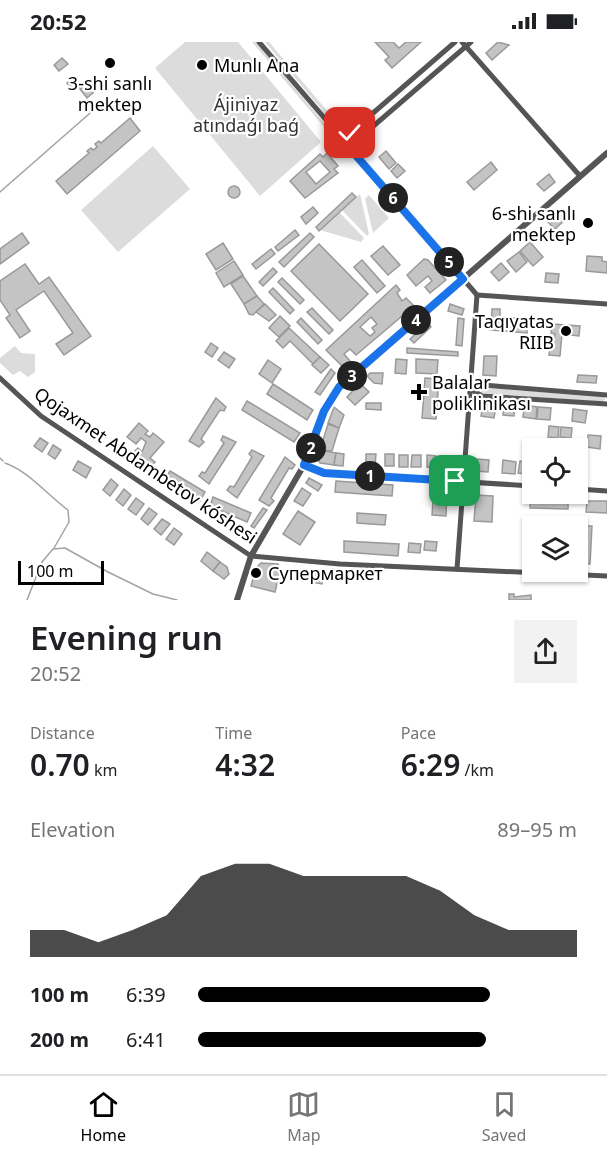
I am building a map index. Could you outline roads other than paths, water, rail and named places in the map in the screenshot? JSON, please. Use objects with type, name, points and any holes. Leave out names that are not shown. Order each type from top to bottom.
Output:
[{"type":"street","points":[[259,42],[477,295],[607,304]]},
{"type":"street","points":[[346,144],[350,133],[455,42]]},
{"type":"street","points":[[346,144],[356,141],[466,43],[580,176]]},
{"type":"street","points":[[237,600],[251,556],[304,465],[324,411],[339,387],[607,153]]},
{"type":"street","points":[[457,569],[477,295]]},
{"type":"street","name":"Qojaxmet Abdambetov kóshesi","points":[[0,378],[42,416],[251,556],[607,576]]},
{"type":"street","points":[[470,388],[483,385],[607,395]]},
{"type":"street","points":[[470,388],[482,396],[607,404]]},
{"type":"street","points":[[304,465],[324,473],[522,485]]},
{"type":"street","points":[[588,490],[607,491]]},
{"type":"waterway","points":[[0,192],[105,100]]},
{"type":"waterway","points":[[0,458],[3,461]]},
{"type":"waterway","points":[[5,463],[22,472],[68,510],[69,522],[54,548]]},
{"type":"waterway","points":[[27,600],[42,562],[53,549],[65,548],[153,594],[177,600]]},
{"type":"place","name":"3-shi sanlı mektep","points":[[110,63]]},
{"type":"place","name":"Munlı Ana","points":[[202,65]]},
{"type":"place","name":"6-shi sanlı mektep","points":[[588,223]]},
{"type":"place","name":"Taqıyatas RIIB","points":[[566,331]]},
{"type":"place","name":"Balalar poliklinikası","points":[[419,392]]},
{"type":"place","name":"Супермаркет","points":[[256,573]]},
{"type":"park label","name":"Ájiniyaz atındaǵı baǵ","points":[[246,114]]}]
